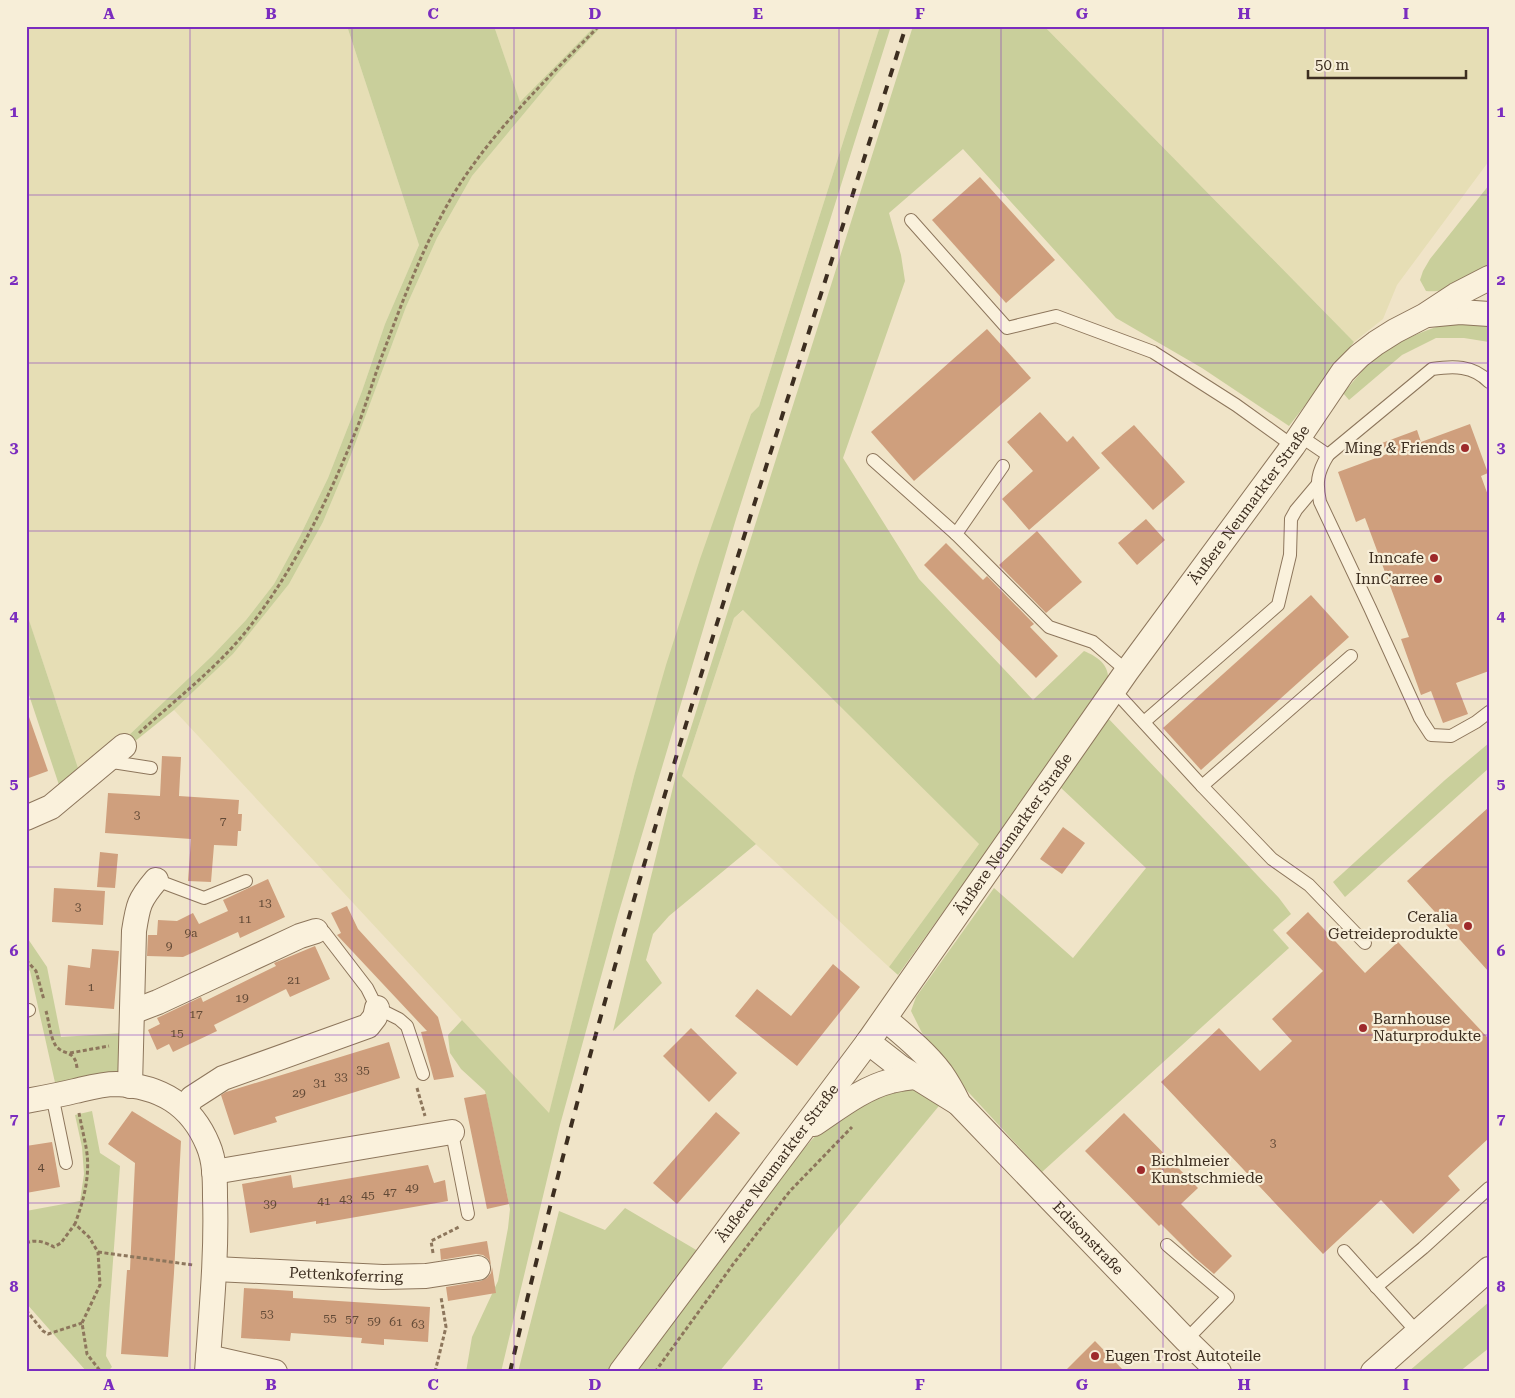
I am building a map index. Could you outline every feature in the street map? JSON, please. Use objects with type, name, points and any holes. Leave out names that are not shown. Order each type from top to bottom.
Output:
[{"type":"street","name":"Äußere Neumarkter Straße","points":[[622,1372],[885,1019],[1120,681],[1297,441],[1343,372],[1359,356],[1395,331],[1424,316],[1456,295],[1482,284]]},
{"type":"street","name":"Äußere Neumarkter Straße","points":[[1424,316],[1460,312],[1489,314]]},
{"type":"street","points":[[26,818],[51,807],[115,754]]},
{"type":"street","points":[[130,1086],[134,931],[142,897],[156,880]]},
{"type":"street","points":[[132,1012],[158,1002],[300,936],[316,931]]},
{"type":"street","points":[[185,1108],[192,1098],[223,1078],[368,1026],[375,1018],[378,1008]]},
{"type":"street","name":"Edisonstraße","points":[[885,1019],[914,1043],[942,1075],[960,1104],[1219,1372]]},
{"type":"street","name":"Edisonstraße","points":[[868,1042],[918,1079],[960,1104]]},
{"type":"street","points":[[800,1133],[871,1088],[890,1081],[918,1079]]},
{"type":"street","points":[[26,1101],[115,1084],[145,1088],[173,1099],[185,1108],[208,1145],[214,1172],[215,1269],[208,1364],[274,1372]]},
{"type":"street","points":[[214,1172],[444,1129]]},
{"type":"street","name":"Pettenkoferring","points":[[215,1269],[383,1277],[426,1276],[478,1268]]},
{"type":"street","points":[[1373,1372],[1489,1270]]},
{"type":"lane","points":[[911,220],[1007,328],[1056,316],[1153,352],[1236,405],[1297,441],[1328,456]]},
{"type":"lane","points":[[1489,382],[1476,371],[1454,366],[1432,369],[1328,456],[1320,467],[1317,485],[1320,502],[1420,718],[1431,735],[1451,736],[1476,722],[1489,712]]},
{"type":"lane","points":[[873,460],[956,534],[1049,627],[1092,642],[1120,681],[1144,722],[1202,786],[1272,859],[1309,885],[1364,942]]},
{"type":"lane","points":[[956,534],[1003,466]]},
{"type":"lane","points":[[1144,722],[1278,605],[1290,555],[1292,519],[1296,510],[1317,485]]},
{"type":"lane","points":[[1202,786],[1351,656]]},
{"type":"lane","points":[[115,754],[151,768]]},
{"type":"lane","points":[[156,880],[204,898],[246,881]]},
{"type":"lane","points":[[316,931],[324,932],[367,988],[378,1008],[400,1019],[407,1026],[423,1074]]},
{"type":"lane","points":[[63,1093],[66,1163]]},
{"type":"lane","points":[[444,1129],[468,1214]]},
{"type":"lane","points":[[1376,1287],[1423,1248],[1489,1188]]},
{"type":"lane","points":[[1167,1245],[1228,1297],[1186,1340]]},
{"type":"lane","points":[[1344,1251],[1418,1333]]},
{"type":"path","points":[[115,754],[204,676],[247,630],[280,583],[309,534],[333,484],[356,431],[385,348],[419,264],[453,196],[507,122],[599,26]]},
{"type":"path","points":[[26,960],[36,971],[55,1045],[60,1049],[70,1052],[131,1042]]},
{"type":"path","points":[[26,1243],[32,1241],[46,1242],[54,1247],[61,1243],[76,1224],[85,1197],[88,1174],[86,1149],[63,1093],[78,1077],[76,1062],[70,1052]]},
{"type":"path","points":[[423,1074],[416,1085],[444,1129]]},
{"type":"path","points":[[655,1372],[734,1263],[790,1191],[843,1134],[858,1122]]},
{"type":"path","points":[[76,1224],[89,1237],[98,1252],[100,1285],[82,1323],[88,1354],[101,1372]]},
{"type":"path","points":[[98,1252],[178,1262],[215,1269]]},
{"type":"path","points":[[26,1310],[43,1331],[48,1334],[82,1323]]},
{"type":"shaded area","points":[[26,26],[347,26],[419,245],[385,324],[362,391],[328,478],[274,584],[246,620],[212,656],[126,738],[81,777],[26,611]]},
{"type":"shaded area","points":[[494,26],[595,26],[520,103]]},
{"type":"shaded area","points":[[602,26],[880,26],[759,406],[751,414],[634,776],[549,1114],[174,710],[233,654],[289,584],[323,522],[351,455],[406,307],[437,238],[472,176],[557,74]]},
{"type":"shaded area","points":[[1044,26],[1489,26],[1489,161],[1397,285],[1383,319],[1354,342]]},
{"type":"shaded area","points":[[744,610],[979,844],[889,967],[682,776],[734,618]]},
{"type":"green space","points":[[347,26],[494,26],[520,102],[595,26],[602,26],[557,74],[472,176],[437,238],[406,307],[351,455],[323,522],[289,584],[233,654],[174,710],[134,742],[126,738],[212,656],[246,620],[274,584],[328,478],[362,391],[385,324],[419,245]]},
{"type":"green space","points":[[880,26],[891,26],[736,519],[618,915],[560,1125],[501,1372],[466,1372],[472,1337],[498,1281],[510,1209],[485,1091],[461,1069],[450,1053],[448,1035],[462,1020],[549,1113],[634,776],[666,665],[700,559],[751,414],[759,406]]},
{"type":"green space","points":[[913,26],[1044,26],[1354,342],[1289,426],[1202,368],[1116,318],[963,149],[889,213],[901,255],[905,281],[843,458],[919,579],[1033,700],[1084,651],[1102,662],[1107,671],[1108,682],[898,975],[889,967],[979,844],[743,610],[734,618],[682,776],[756,844],[669,916],[653,934],[646,960],[662,983],[613,1031],[676,775]]},
{"type":"green space","points":[[1489,185],[1489,269],[1450,288],[1426,291],[1420,280],[1430,259]]},
{"type":"green space","points":[[1448,323],[1489,323],[1489,342],[1464,338],[1436,338],[1402,355],[1349,400],[1343,393],[1368,365],[1389,348],[1418,334]]},
{"type":"green space","points":[[26,611],[81,777],[61,791],[26,686]]},
{"type":"green space","points":[[1106,716],[1279,898],[1291,914],[1273,930],[1289,948],[1042,1172],[959,1082],[924,1037],[911,1011],[916,997],[994,888],[1073,958],[1146,868],[1059,786]]},
{"type":"green space","points":[[1489,743],[1489,768],[1345,897],[1333,882],[1445,780]]},
{"type":"green space","points":[[26,936],[47,967],[61,1037],[123,1033],[123,1079],[56,1087],[30,971],[26,967]]},
{"type":"green space","points":[[922,1087],[943,1101],[719,1372],[634,1372],[789,1165],[818,1133],[880,1091]]},
{"type":"green space","points":[[92,1111],[100,1153],[120,1166],[106,1356],[112,1367],[107,1372],[87,1372],[26,1303],[26,1211],[80,1201],[84,1174],[82,1147],[75,1115]]},
{"type":"green space","points":[[625,1208],[698,1251],[608,1372],[518,1372],[559,1211],[605,1230]]},
{"type":"green space","points":[[1489,1302],[1489,1348],[1459,1372],[1408,1372]]},
{"type":"building","points":[[980,177],[1055,260],[1006,303],[932,220]]},
{"type":"building","points":[[987,329],[1031,378],[914,481],[871,432]]},
{"type":"building","points":[[1040,412],[1067,442],[1073,436],[1100,468],[1029,530],[1002,499],[1033,471],[1007,442]]},
{"type":"building","name":"InnCarree","points":[[1470,424],[1488,473],[1481,476],[1489,498],[1489,671],[1456,683],[1468,714],[1443,723],[1431,691],[1421,695],[1401,639],[1409,637],[1365,518],[1356,522],[1338,472],[1387,454],[1382,443],[1417,430],[1421,442]]},
{"type":"building","points":[[1134,425],[1185,482],[1153,510],[1101,453]]},
{"type":"building","points":[[1146,519],[1165,540],[1137,565],[1118,543]]},
{"type":"building","points":[[1037,531],[1082,582],[1046,613],[999,565]]},
{"type":"building","points":[[946,543],[983,580],[987,576],[1034,624],[1030,627],[1058,656],[1036,678],[924,565]]},
{"type":"building","points":[[1311,595],[1349,637],[1201,770],[1163,728]]},
{"type":"building","points":[[26,717],[29,717],[48,771],[26,779]]},
{"type":"building","points":[[162,756],[181,757],[179,796],[239,800],[238,814],[242,814],[241,831],[238,831],[237,846],[214,845],[211,882],[188,881],[191,839],[105,833],[108,793],[160,796]]},
{"type":"building","name":"Ceralia Getreideprodukte","points":[[1489,807],[1489,972],[1407,881]]},
{"type":"building","points":[[1063,827],[1085,843],[1062,874],[1040,859]]},
{"type":"building","points":[[100,852],[118,854],[115,888],[97,887]]},
{"type":"building","points":[[268,879],[285,917],[240,938],[238,932],[183,957],[147,956],[148,935],[157,935],[158,920],[177,921],[193,913],[199,924],[228,911],[223,900]]},
{"type":"building","points":[[54,888],[105,891],[103,925],[52,922]]},
{"type":"building","points":[[347,906],[358,929],[438,1017],[454,1077],[434,1080],[421,1032],[427,1031],[337,935],[341,933],[331,913]]},
{"type":"building","points":[[1308,912],[1365,973],[1398,942],[1489,1039],[1489,1138],[1448,1176],[1460,1190],[1413,1234],[1381,1200],[1323,1254],[1161,1082],[1219,1028],[1260,1071],[1292,1041],[1272,1019],[1323,971],[1286,933]]},
{"type":"building","points":[[315,946],[330,979],[290,997],[286,989],[214,1025],[217,1031],[173,1052],[169,1044],[157,1050],[148,1030],[160,1024],[157,1018],[201,997],[203,1002],[276,966],[274,963]]},
{"type":"building","points":[[92,949],[119,951],[114,1009],[65,1005],[68,965],[90,968]]},
{"type":"building","points":[[833,964],[860,987],[797,1066],[735,1016],[757,989],[791,1016]]},
{"type":"building","points":[[691,1028],[737,1073],[709,1102],[663,1056]]},
{"type":"building","points":[[389,1042],[400,1078],[275,1117],[277,1122],[234,1135],[221,1095],[226,1092]]},
{"type":"building","points":[[486,1094],[509,1204],[487,1209],[464,1098]]},
{"type":"building","points":[[132,1111],[181,1141],[168,1357],[121,1354],[127,1270],[130,1270],[135,1163],[108,1144]]},
{"type":"building","points":[[716,1112],[740,1133],[677,1204],[653,1183]]},
{"type":"building","name":"Bichlmeier Kunstschmiede","points":[[1124,1113],[1198,1188],[1181,1204],[1232,1256],[1214,1274],[1161,1224],[1159,1226],[1085,1151]]},
{"type":"building","points":[[52,1142],[60,1187],[26,1193],[26,1146]]},
{"type":"building","points":[[428,1165],[434,1183],[445,1180],[448,1201],[316,1224],[316,1221],[250,1233],[242,1184],[291,1175],[293,1188]]},
{"type":"building","points":[[487,1241],[491,1265],[483,1255],[476,1254],[441,1260],[440,1249]]},
{"type":"building","points":[[492,1267],[496,1293],[448,1301],[446,1287],[481,1281],[491,1273]]},
{"type":"building","points":[[244,1288],[293,1291],[293,1298],[430,1307],[428,1342],[384,1339],[384,1345],[361,1343],[362,1338],[291,1333],[290,1341],[241,1338]]},
{"type":"building","name":"Eugen Trost Autoteile","points":[[1095,1341],[1125,1372],[1064,1372]]},
{"type":"railway","points":[[510,1372],[551,1202],[596,1032],[645,863],[747,528],[906,26]]},
{"type":"place","name":"Ming & Friends","points":[[1465,448]]},
{"type":"place","name":"Inncafe","points":[[1434,558]]},
{"type":"place","name":"InnCarree","points":[[1438,579]]},
{"type":"place","name":"Ceralia Getreideprodukte","points":[[1468,926]]},
{"type":"place","name":"Barnhouse Naturprodukte","points":[[1363,1028]]},
{"type":"place","name":"Bichlmeier Kunstschmiede","points":[[1141,1170]]},
{"type":"place","name":"Eugen Trost Autoteile","points":[[1095,1356]]}]
